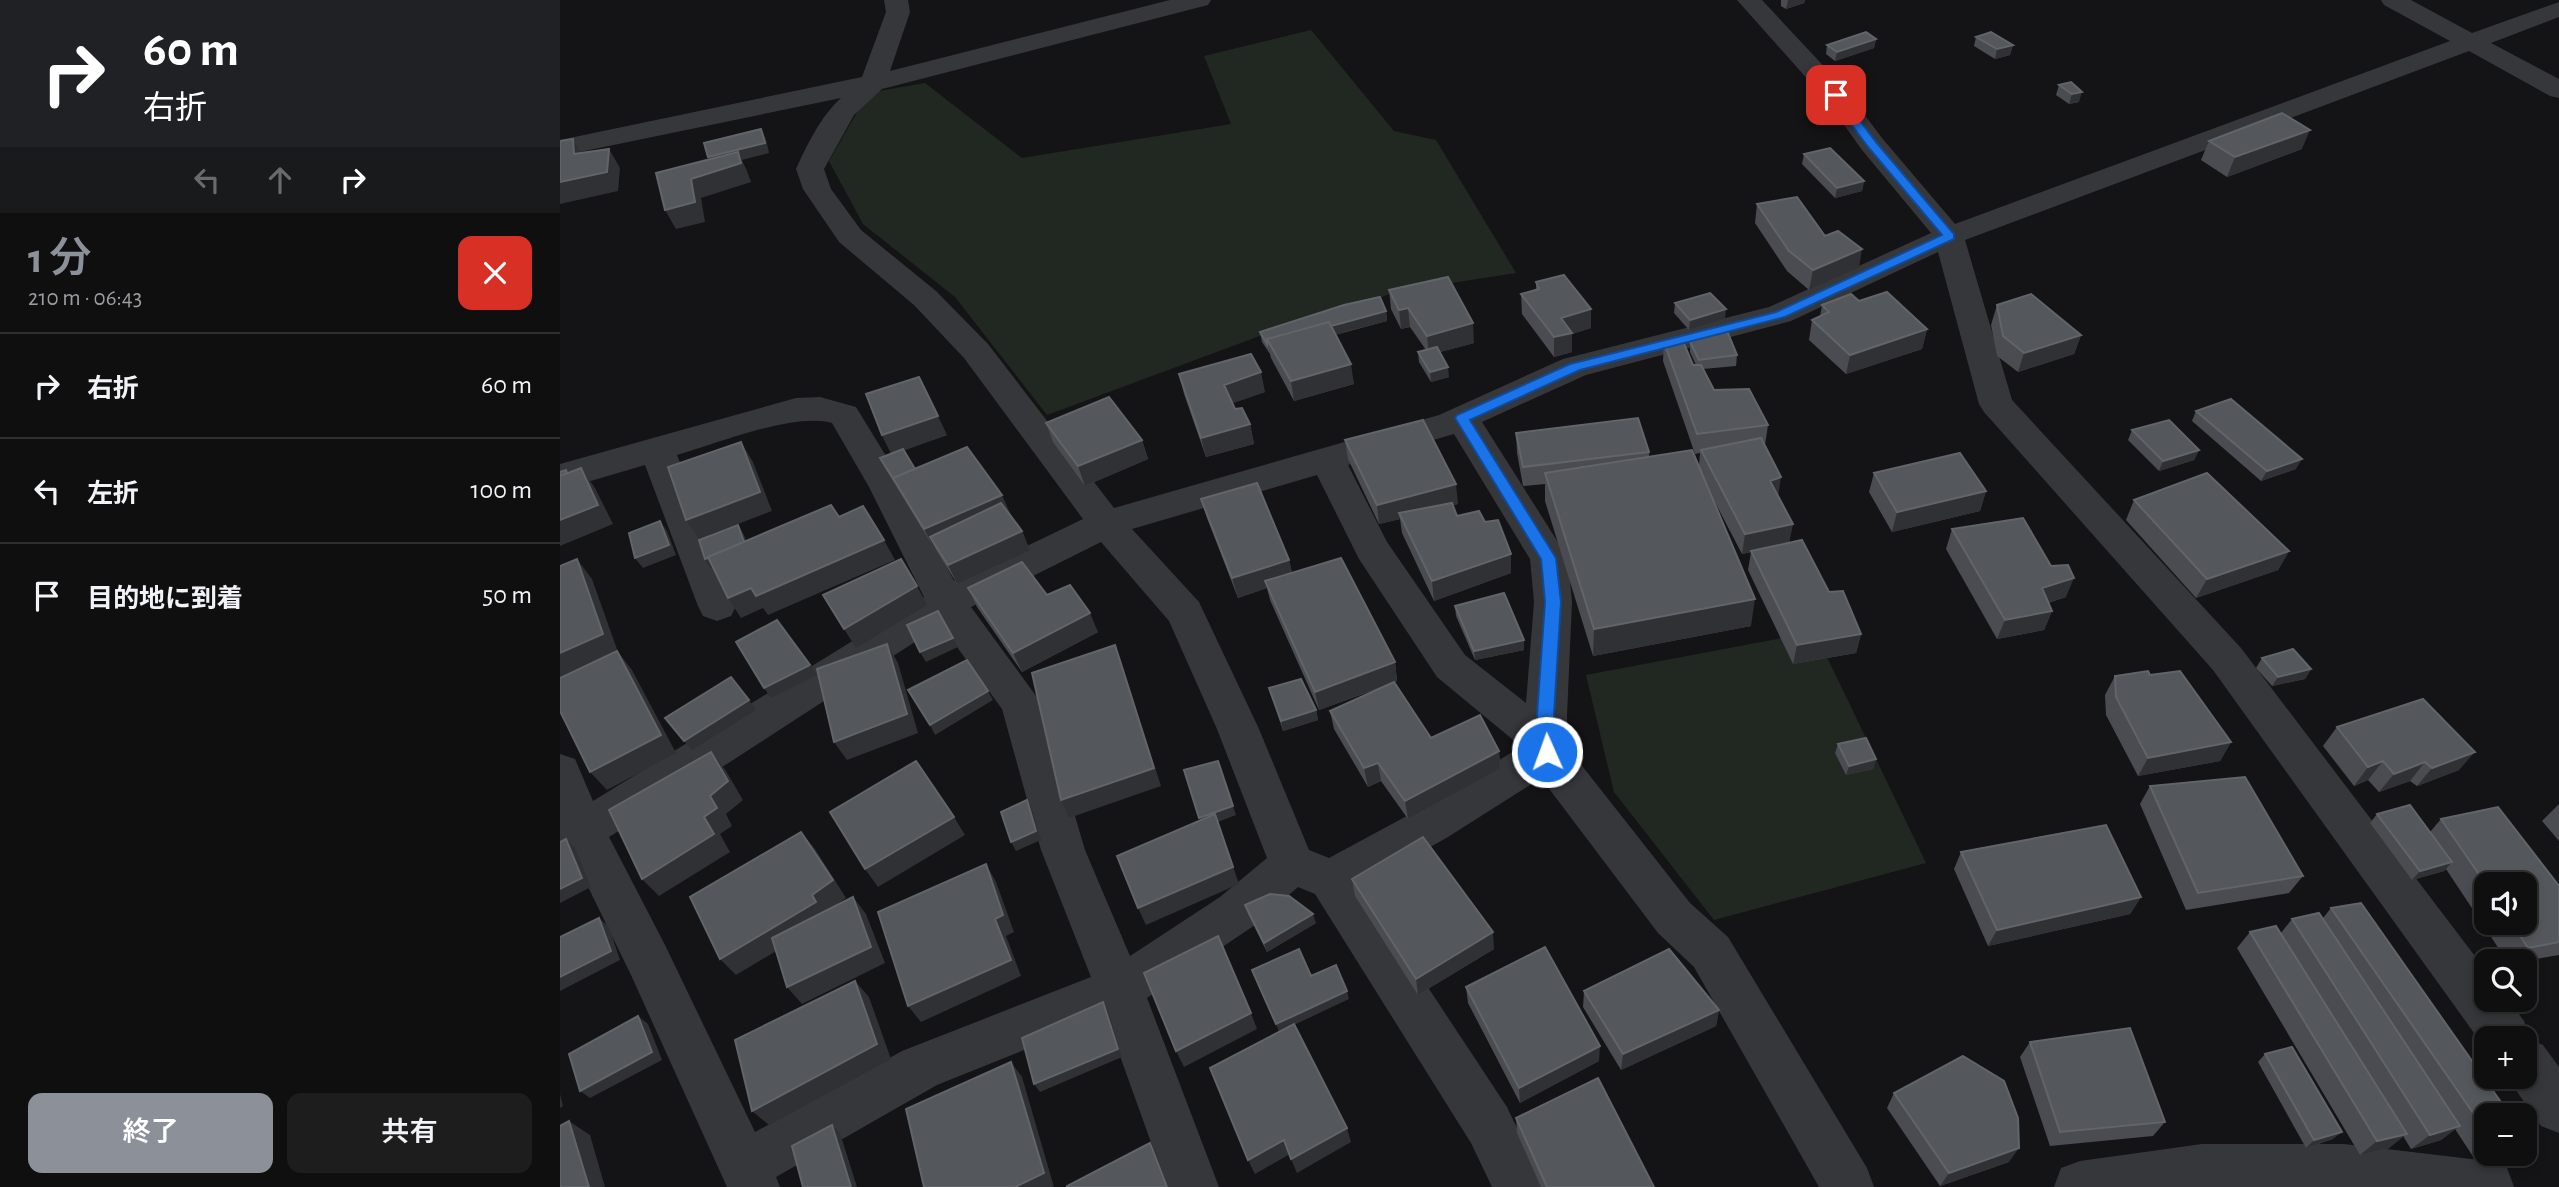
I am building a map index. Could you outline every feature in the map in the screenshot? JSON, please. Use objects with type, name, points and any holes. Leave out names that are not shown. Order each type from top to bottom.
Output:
[{"type":"street","points":[[896,0],[898,12],[873,83],[843,110],[810,169],[817,190],[850,236],[925,298],[976,351],[1107,524],[1185,613],[1238,729],[1311,872],[1489,1125],[1519,1187]]},
{"type":"street","points":[[560,148],[873,83],[1199,0]]},
{"type":"street","points":[[1749,0],[1836,95],[1872,144],[1949,236],[1996,404],[2227,659],[2498,1026]]},
{"type":"street","points":[[2393,0],[2559,90]]},
{"type":"street","points":[[572,838],[946,603],[1107,524],[1462,418],[1575,367],[1780,314],[1949,236],[2559,9]]},
{"type":"street","points":[[560,477],[796,409],[820,408],[844,415],[887,487],[946,603],[1021,704],[1063,850],[1120,989],[1193,1187]]},
{"type":"street","points":[[1462,418],[1549,558],[1553,602],[1546,715],[1547,752]]},
{"type":"street","points":[[657,450],[718,606]]},
{"type":"street","points":[[1328,460],[1373,550],[1451,666],[1527,727],[1674,918],[1711,952],[1848,1187]]},
{"type":"street","points":[[560,772],[572,838],[648,960],[749,1177],[920,1068],[1120,989],[1236,912],[1311,872],[1432,824],[1547,752]]},
{"type":"street","points":[[2537,1078],[2559,1108]]},
{"type":"street","points":[[2080,1187],[2202,1170],[2344,1170],[2488,1187]]},
{"type":"shaded area","points":[[1311,30],[1394,131],[1436,140],[1516,273],[1400,291],[1257,337],[1047,415],[955,297],[863,224],[829,161],[859,109],[879,91],[925,83],[1022,158],[1231,124],[1204,56]]},
{"type":"shaded area","points":[[1815,632],[1926,863],[1714,920],[1614,792],[1586,675]]},
{"type":"building","points":[[1866,32],[1876,39],[1837,52],[1827,45]]},
{"type":"building","points":[[1991,32],[2013,45],[1997,49],[1976,37]]},
{"type":"building","points":[[2071,82],[2082,92],[2072,94],[2059,85]]},
{"type":"building","points":[[2282,113],[2310,130],[2235,157],[2209,141]]},
{"type":"building","points":[[761,129],[765,143],[708,157],[704,143]]},
{"type":"building","points":[[573,139],[574,154],[609,149],[607,172],[560,182],[560,141]]},
{"type":"building","points":[[1830,148],[1864,181],[1837,188],[1804,154]]},
{"type":"building","points":[[738,152],[741,163],[691,179],[695,202],[665,210],[656,173]]},
{"type":"building","points":[[1797,197],[1825,236],[1838,231],[1862,249],[1813,270],[1789,251],[1757,204]]},
{"type":"building","points":[[1564,275],[1591,309],[1561,318],[1572,333],[1554,337],[1521,294],[1539,289],[1536,282]]},
{"type":"building","points":[[1448,277],[1473,323],[1427,336],[1408,308],[1399,310],[1389,290]]},
{"type":"building","points":[[1887,292],[1927,329],[1850,355],[1812,320],[1829,312],[1822,305],[1851,294],[1859,301]]},
{"type":"building","points":[[1710,293],[1726,309],[1690,320],[1675,303]]},
{"type":"building","points":[[2031,294],[2081,335],[2024,353],[2003,336],[1997,305]]},
{"type":"building","points":[[1380,297],[1386,311],[1331,326],[1329,322],[1267,339],[1267,344],[1260,332],[1344,305]]},
{"type":"building","points":[[1329,322],[1351,364],[1291,381],[1267,339]]},
{"type":"building","points":[[1727,331],[1737,355],[1699,360],[1690,342]]},
{"type":"building","points":[[1682,339],[1693,365],[1701,365],[1714,390],[1749,389],[1768,425],[1697,434],[1664,342]]},
{"type":"building","points":[[1437,347],[1448,367],[1430,372],[1418,352]]},
{"type":"building","points":[[1251,354],[1261,372],[1224,385],[1235,409],[1242,408],[1250,424],[1201,438],[1179,374]]},
{"type":"building","points":[[919,377],[938,416],[882,435],[866,394]]},
{"type":"building","points":[[1109,397],[1142,440],[1078,466],[1046,423]]},
{"type":"building","points":[[2231,399],[2302,459],[2267,471],[2196,411]]},
{"type":"building","points":[[1638,418],[1649,452],[1523,467],[1516,433]]},
{"type":"building","points":[[1423,420],[1456,484],[1377,505],[1345,440]]},
{"type":"building","points":[[2169,420],[2199,450],[2163,461],[2132,430]]},
{"type":"building","points":[[1761,438],[1781,477],[1770,481],[1793,524],[1745,534],[1701,450]]},
{"type":"building","points":[[741,442],[760,492],[686,520],[668,467]]},
{"type":"building","points":[[967,447],[1002,495],[924,529],[893,478]]},
{"type":"building","points":[[903,449],[915,469],[893,478],[896,483],[880,458]]},
{"type":"building","points":[[1692,450],[1755,599],[1594,629],[1545,473]]},
{"type":"building","points":[[1960,453],[1986,491],[1897,512],[1874,473]]},
{"type":"building","points":[[581,468],[598,505],[560,520],[560,476]]},
{"type":"building","points":[[2207,473],[2289,551],[2207,579],[2134,500]]},
{"type":"building","points":[[1257,483],[1289,560],[1232,578],[1201,499]]},
{"type":"building","points":[[1001,503],[1022,531],[948,565],[930,537]]},
{"type":"building","points":[[1452,503],[1457,516],[1479,511],[1485,522],[1498,520],[1511,554],[1432,581],[1399,513]]},
{"type":"building","points":[[831,505],[839,517],[863,506],[884,540],[756,596],[751,588],[728,598],[708,557]]},
{"type":"building","points":[[2023,518],[2051,566],[2068,565],[2074,578],[2042,588],[2052,611],[2005,620],[1952,529]]},
{"type":"building","points":[[660,521],[669,545],[635,558],[629,533]]},
{"type":"building","points":[[738,525],[744,542],[705,559],[699,540]]},
{"type":"building","points":[[1802,540],[1829,592],[1843,591],[1861,634],[1797,645],[1751,551]]},
{"type":"building","points":[[1341,558],[1395,662],[1315,692],[1265,581]]},
{"type":"building","points":[[577,559],[603,634],[560,653],[560,566]]},
{"type":"building","points":[[901,559],[917,586],[844,629],[823,595]]},
{"type":"building","points":[[1022,562],[1047,595],[1070,585],[1090,613],[1013,653],[968,588]]},
{"type":"building","points":[[1504,593],[1524,640],[1474,651],[1455,606]]},
{"type":"building","points":[[938,611],[953,638],[920,652],[907,625]]},
{"type":"building","points":[[777,620],[810,665],[764,688],[736,642]]},
{"type":"building","points":[[887,644],[907,714],[834,742],[817,669]]},
{"type":"building","points":[[1115,645],[1154,768],[1061,800],[1032,673]]},
{"type":"building","points":[[2293,649],[2311,669],[2278,677],[2262,658]]},
{"type":"building","points":[[617,651],[661,735],[590,772],[560,711],[560,678]]},
{"type":"building","points":[[967,660],[988,691],[930,725],[908,690]]},
{"type":"building","points":[[2148,671],[2150,675],[2180,671],[2231,742],[2148,758],[2116,697],[2115,676]]},
{"type":"building","points":[[731,677],[749,700],[684,741],[665,718]]},
{"type":"building","points":[[1301,679],[1316,710],[1281,721],[1269,688]]},
{"type":"building","points":[[1394,682],[1431,738],[1480,715],[1499,751],[1405,801],[1378,763],[1364,768],[1330,711]]},
{"type":"building","points":[[2423,699],[2475,752],[2432,768],[2425,762],[2394,774],[2383,761],[2368,767],[2337,727]]},
{"type":"building","points":[[1866,738],[1876,759],[1849,766],[1838,744]]},
{"type":"building","points":[[711,752],[728,781],[710,796],[717,808],[704,817],[714,834],[642,879],[609,810]]},
{"type":"building","points":[[916,761],[954,817],[865,869],[830,812]]},
{"type":"building","points":[[1218,761],[1233,806],[1199,818],[1184,770]]},
{"type":"building","points":[[2245,777],[2303,876],[2198,893],[2150,786]]},
{"type":"building","points":[[1027,800],[1036,831],[1011,842],[1001,812]]},
{"type":"building","points":[[2410,805],[2452,862],[2420,871],[2377,814]]},
{"type":"building","points":[[2498,807],[2559,886],[2559,942],[2528,948],[2520,935],[2537,935],[2537,872],[2477,872],[2441,819]]},
{"type":"building","points":[[1215,814],[1233,867],[1138,908],[1117,856]]},
{"type":"building","points":[[2106,825],[2141,897],[1997,930],[1961,852]]},
{"type":"building","points":[[801,832],[833,880],[812,895],[816,902],[720,959],[690,897]]},
{"type":"building","points":[[1423,837],[1493,932],[1416,979],[1352,879]]},
{"type":"building","points":[[566,839],[582,878],[560,889],[560,842]]},
{"type":"building","points":[[986,864],[1003,915],[995,919],[1011,960],[908,1006],[878,912]]},
{"type":"building","points":[[1270,894],[1289,896],[1313,914],[1264,943],[1245,905]]},
{"type":"building","points":[[853,897],[871,947],[787,987],[772,938]]},
{"type":"building","points":[[2361,903],[2474,1064],[2474,1089],[2492,1089],[2502,1103],[2474,1103],[2474,1114],[2331,908]]},
{"type":"building","points":[[2319,913],[2460,1126],[2430,1135],[2292,919]]},
{"type":"building","points":[[599,918],[611,951],[560,977],[560,937]]},
{"type":"building","points":[[2276,926],[2407,1134],[2377,1141],[2250,932]]},
{"type":"building","points":[[1218,936],[1251,1013],[1176,1051],[1144,973]]},
{"type":"building","points":[[1545,947],[1600,1046],[1519,1088],[1466,987]]},
{"type":"building","points":[[1299,949],[1311,976],[1336,965],[1347,991],[1276,1024],[1252,970]]},
{"type":"building","points":[[1669,949],[1719,1010],[1623,1054],[1584,991]]},
{"type":"building","points":[[855,981],[877,1044],[752,1111],[735,1040]]},
{"type":"building","points":[[1103,1002],[1118,1049],[1034,1084],[1022,1038]]},
{"type":"building","points":[[638,1016],[652,1052],[580,1091],[569,1054]]},
{"type":"building","points":[[1294,1024],[1347,1128],[1291,1159],[1284,1140],[1248,1160],[1210,1068]]},
{"type":"building","points":[[2130,1028],[2165,1122],[2060,1132],[2030,1042]]},
{"type":"building","points":[[2292,1047],[2342,1132],[2314,1140],[2265,1054]]},
{"type":"building","points":[[1963,1056],[2004,1081],[2018,1118],[2019,1148],[1949,1173],[1894,1093]]},
{"type":"building","points":[[1011,1062],[1044,1173],[1015,1187],[924,1187],[906,1109]]},
{"type":"building","points":[[1598,1078],[1654,1187],[1547,1187],[1516,1118]]},
{"type":"building","points":[[569,1121],[589,1187],[560,1187],[560,1126]]},
{"type":"building","points":[[832,1125],[851,1187],[803,1187],[792,1146]]},
{"type":"building","points":[[1150,1143],[1167,1187],[1067,1187],[1067,1186]]},
{"type":"route","points":[[1547,752],[1546,715],[1553,602],[1549,558],[1462,418],[1575,367],[1780,314],[1949,236],[1872,144],[1836,95]]}]
